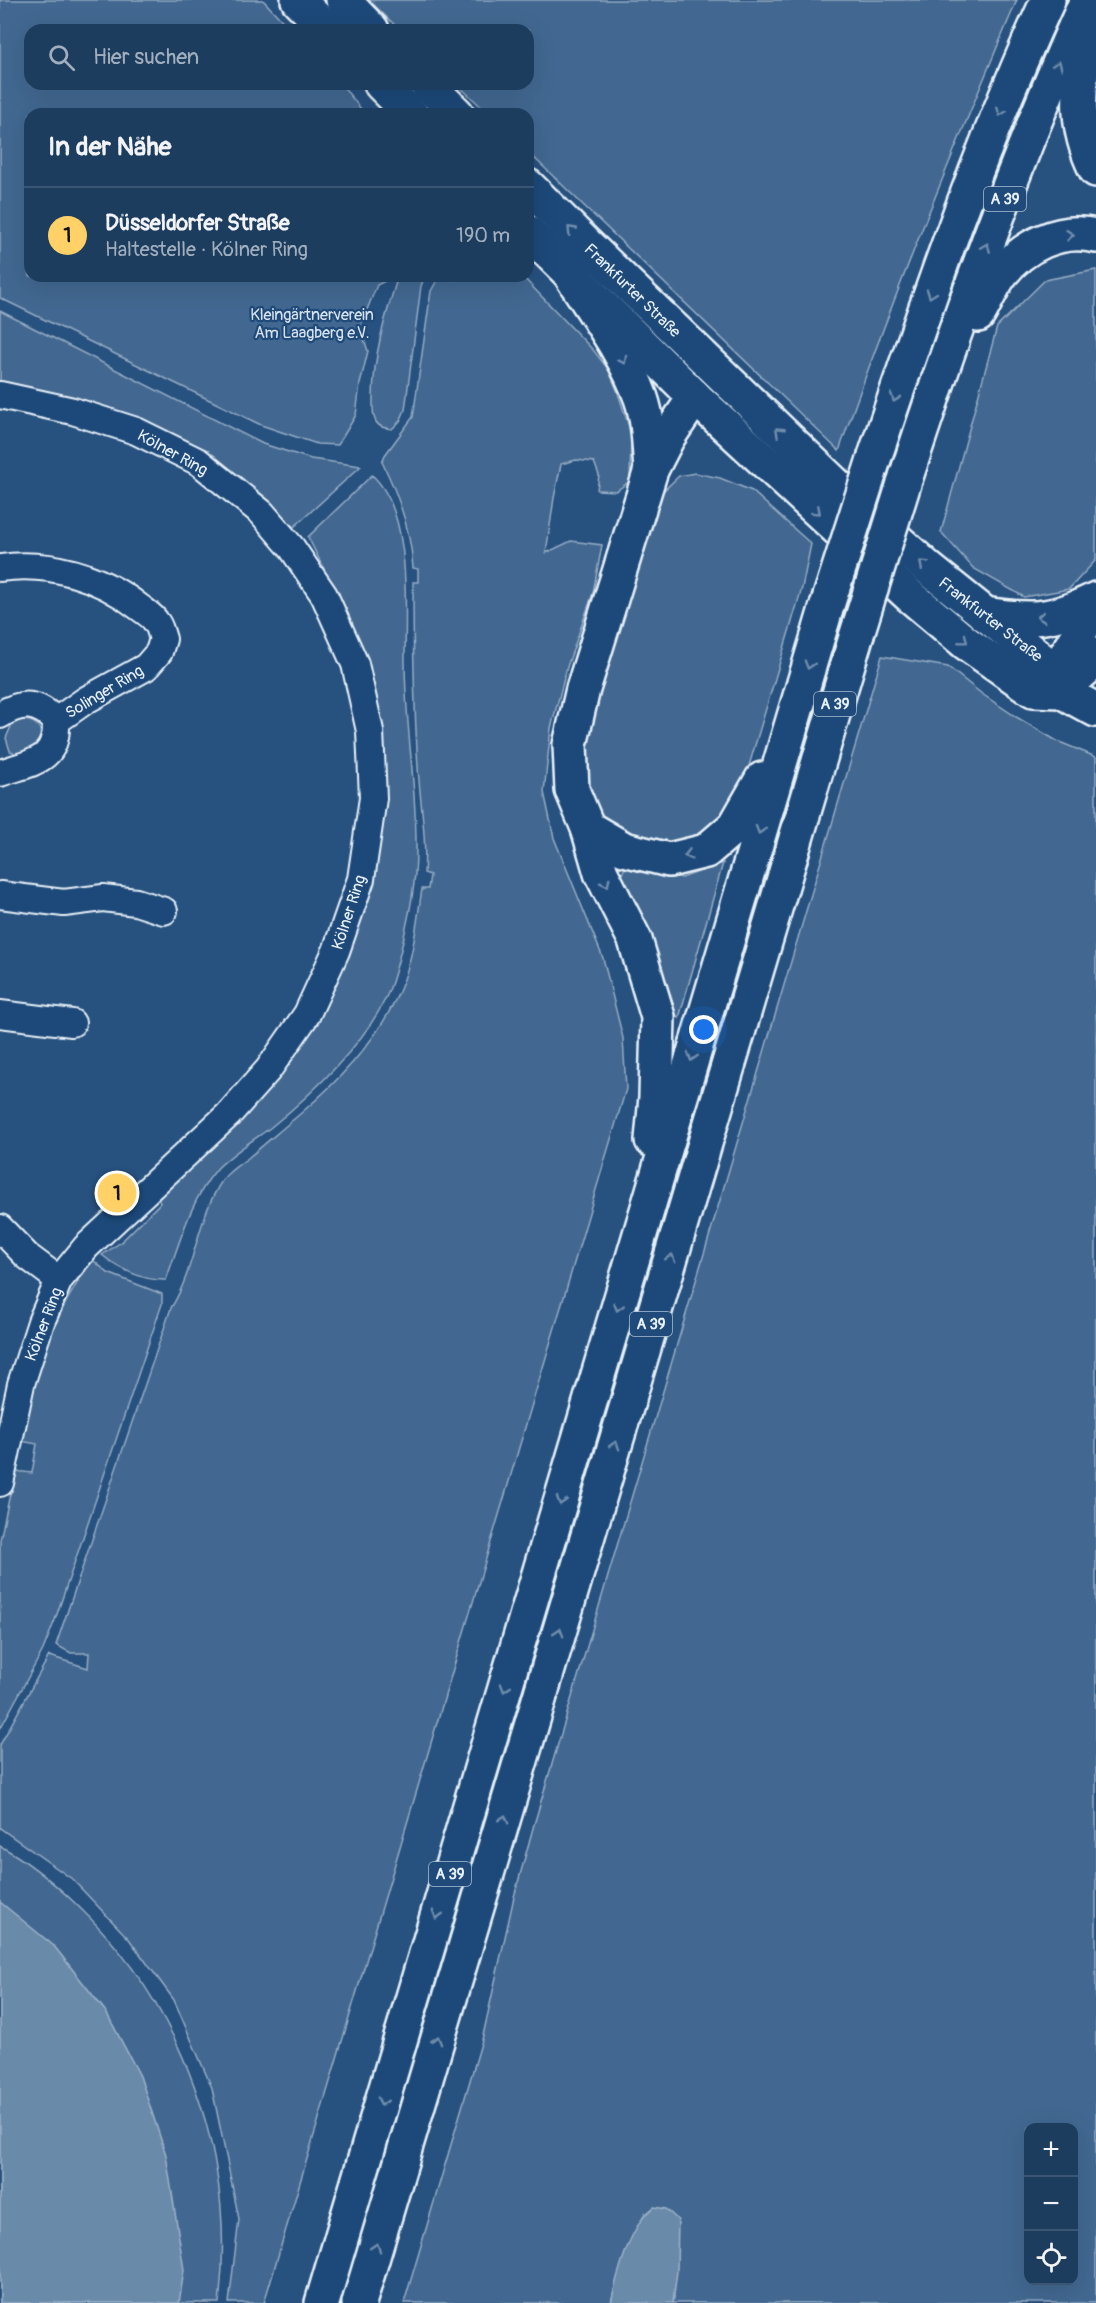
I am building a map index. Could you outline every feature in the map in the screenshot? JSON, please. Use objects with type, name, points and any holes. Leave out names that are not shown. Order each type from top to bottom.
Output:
[{"type":"main road","points":[[298,0],[322,24]]},
{"type":"main road","points":[[343,0],[366,24]]},
{"type":"main road","name":"A 39","points":[[322,2303],[826,609],[875,456],[948,246],[1024,51],[1048,0]]},
{"type":"main road","points":[[1089,0],[1078,117],[1087,153],[1096,170]]},
{"type":"main road","name":"A 39","points":[[359,2303],[857,634],[906,477],[982,258],[1058,65],[1089,0]]},
{"type":"main road","points":[[387,90],[405,108]]},
{"type":"main road","points":[[433,90],[452,108]]},
{"type":"main road","name":"Frankfurter Straße","points":[[534,192],[718,373],[836,485],[928,568],[1047,664],[1061,691],[1033,690],[966,643],[909,595],[696,397],[534,238]]},
{"type":"main road","points":[[931,401],[1000,275],[1018,256],[1039,242],[1067,234],[1096,236]]},
{"type":"main road","points":[[570,274],[625,362],[641,399],[648,428],[651,470]]},
{"type":"main road","points":[[646,1210],[656,1096],[658,1017],[636,940],[601,873],[588,828],[572,790],[570,745],[583,689],[651,470],[668,437],[696,397],[718,373]]},
{"type":"main road","points":[[984,614],[1038,618],[1070,612],[1096,599]]},
{"type":"main road","points":[[1061,691],[1066,655],[1096,604]]},
{"type":"main road","points":[[1061,691],[1089,666],[1096,654]]},
{"type":"main road","points":[[1061,691],[1096,710]]},
{"type":"main road","points":[[588,828],[624,849],[669,860],[706,851],[735,826],[788,734]]},
{"type":"street","name":"Kölner Ring","points":[[0,395],[73,411],[136,431],[199,462],[262,513],[292,548],[324,596],[355,664],[370,731],[373,798],[361,879],[336,951],[307,1014],[268,1070],[228,1115],[86,1247],[59,1280],[41,1322],[21,1384],[0,1482]]},
{"type":"street","name":"Solinger Ring","points":[[0,568],[16,566],[54,568],[96,580],[125,596],[156,621],[163,639],[159,652],[146,667],[86,700],[56,721]]},
{"type":"street","points":[[0,714],[14,706],[29,705],[45,710],[56,721],[56,732],[51,749],[38,761],[0,773]]},
{"type":"street","points":[[0,895],[64,903],[103,897],[136,902],[164,911]]},
{"type":"street","points":[[0,1014],[72,1023]]},
{"type":"street","points":[[0,1228],[27,1256],[59,1280]]},
{"type":"green space","name":"Kleingärtnerverein Am Laagberg e.V.","points":[[0,0],[263,0],[285,24],[24,24],[24,90],[346,90],[360,108],[24,108],[24,282],[383,282],[377,285],[360,327],[368,351],[356,415],[338,445],[317,444],[261,425],[0,298]]},
{"type":"green space","points":[[369,0],[1017,0],[902,280],[839,451],[534,158],[534,108],[483,108],[463,90],[534,90],[534,24],[394,24]]},
{"type":"green space","points":[[1096,270],[1096,560],[1069,589],[1024,597],[973,568],[941,532],[997,327],[1045,280]]},
{"type":"green space","points":[[396,282],[423,282],[405,410],[400,421],[392,429],[381,427],[373,413],[375,367]]},
{"type":"green space","points":[[436,282],[528,282],[594,351],[608,369],[631,433],[630,481],[616,491],[597,490],[599,475],[594,462],[576,460],[561,464],[546,553],[571,541],[602,545],[593,593],[567,667],[551,728],[544,792],[554,838],[603,958],[623,1038],[626,1089],[264,2303],[229,2303],[239,2219],[212,2088],[174,2000],[129,1939],[72,1879],[0,1828],[0,1745],[49,1656],[88,1668],[89,1653],[71,1653],[56,1645],[171,1308],[186,1277],[207,1209],[215,1193],[229,1172],[331,1086],[360,1054],[385,1019],[407,971],[422,889],[428,889],[430,875],[424,873],[424,834],[416,721],[413,582],[418,582],[418,569],[413,568],[410,540],[403,514],[382,462],[413,417],[431,291]]},
{"type":"green space","points":[[0,311],[263,444],[311,459],[361,466],[294,527],[232,470],[171,433],[87,402],[0,381]]},
{"type":"green space","points":[[695,473],[720,478],[752,491],[811,544],[802,588],[748,769],[735,800],[722,819],[706,831],[684,842],[662,845],[641,842],[622,833],[605,819],[592,801],[585,780],[583,756],[586,732],[593,707],[659,495],[679,476]]},
{"type":"green space","points":[[372,475],[385,492],[394,512],[404,563],[405,661],[415,804],[416,863],[410,908],[395,974],[378,1012],[352,1049],[320,1084],[270,1128],[221,1165],[207,1182],[186,1222],[166,1280],[140,1276],[116,1265],[102,1255],[121,1242],[160,1203],[157,1195],[321,1011],[350,954],[373,882],[384,810],[384,753],[375,693],[357,635],[308,537]]},
{"type":"green space","points":[[882,656],[948,667],[982,694],[1018,718],[1057,741],[1096,757],[1096,2303],[673,2303],[674,2297],[645,2213],[625,2257],[611,2303],[404,2303],[482,2040],[514,1897]]},
{"type":"green space","points":[[20,720],[30,721],[37,725],[40,735],[33,747],[17,754],[10,751],[6,738],[12,724]]},
{"type":"green space","points":[[723,863],[679,1018],[672,1009],[621,876],[626,865],[682,878]]},
{"type":"green space","points":[[93,1260],[108,1273],[162,1294],[162,1304],[55,1620],[43,1650],[0,1729],[0,1540],[15,1471],[32,1473],[37,1444],[21,1441],[32,1392],[46,1346],[66,1302]]},
{"type":"green space","points":[[0,1846],[30,1865],[58,1888],[114,1944],[146,1989],[173,2036],[194,2086],[210,2139],[219,2193],[222,2248],[219,2303],[0,2303]]},
{"type":"shaded area","points":[[0,1902],[54,1946],[106,2012],[140,2076],[166,2155],[184,2270],[179,2303],[0,2303]]},
{"type":"shaded area","points":[[654,2207],[666,2209],[678,2220],[677,2271],[673,2303],[611,2303],[631,2237]]},
{"type":"place","name":"Düsseldorfer Straße","points":[[117,1193]]}]
